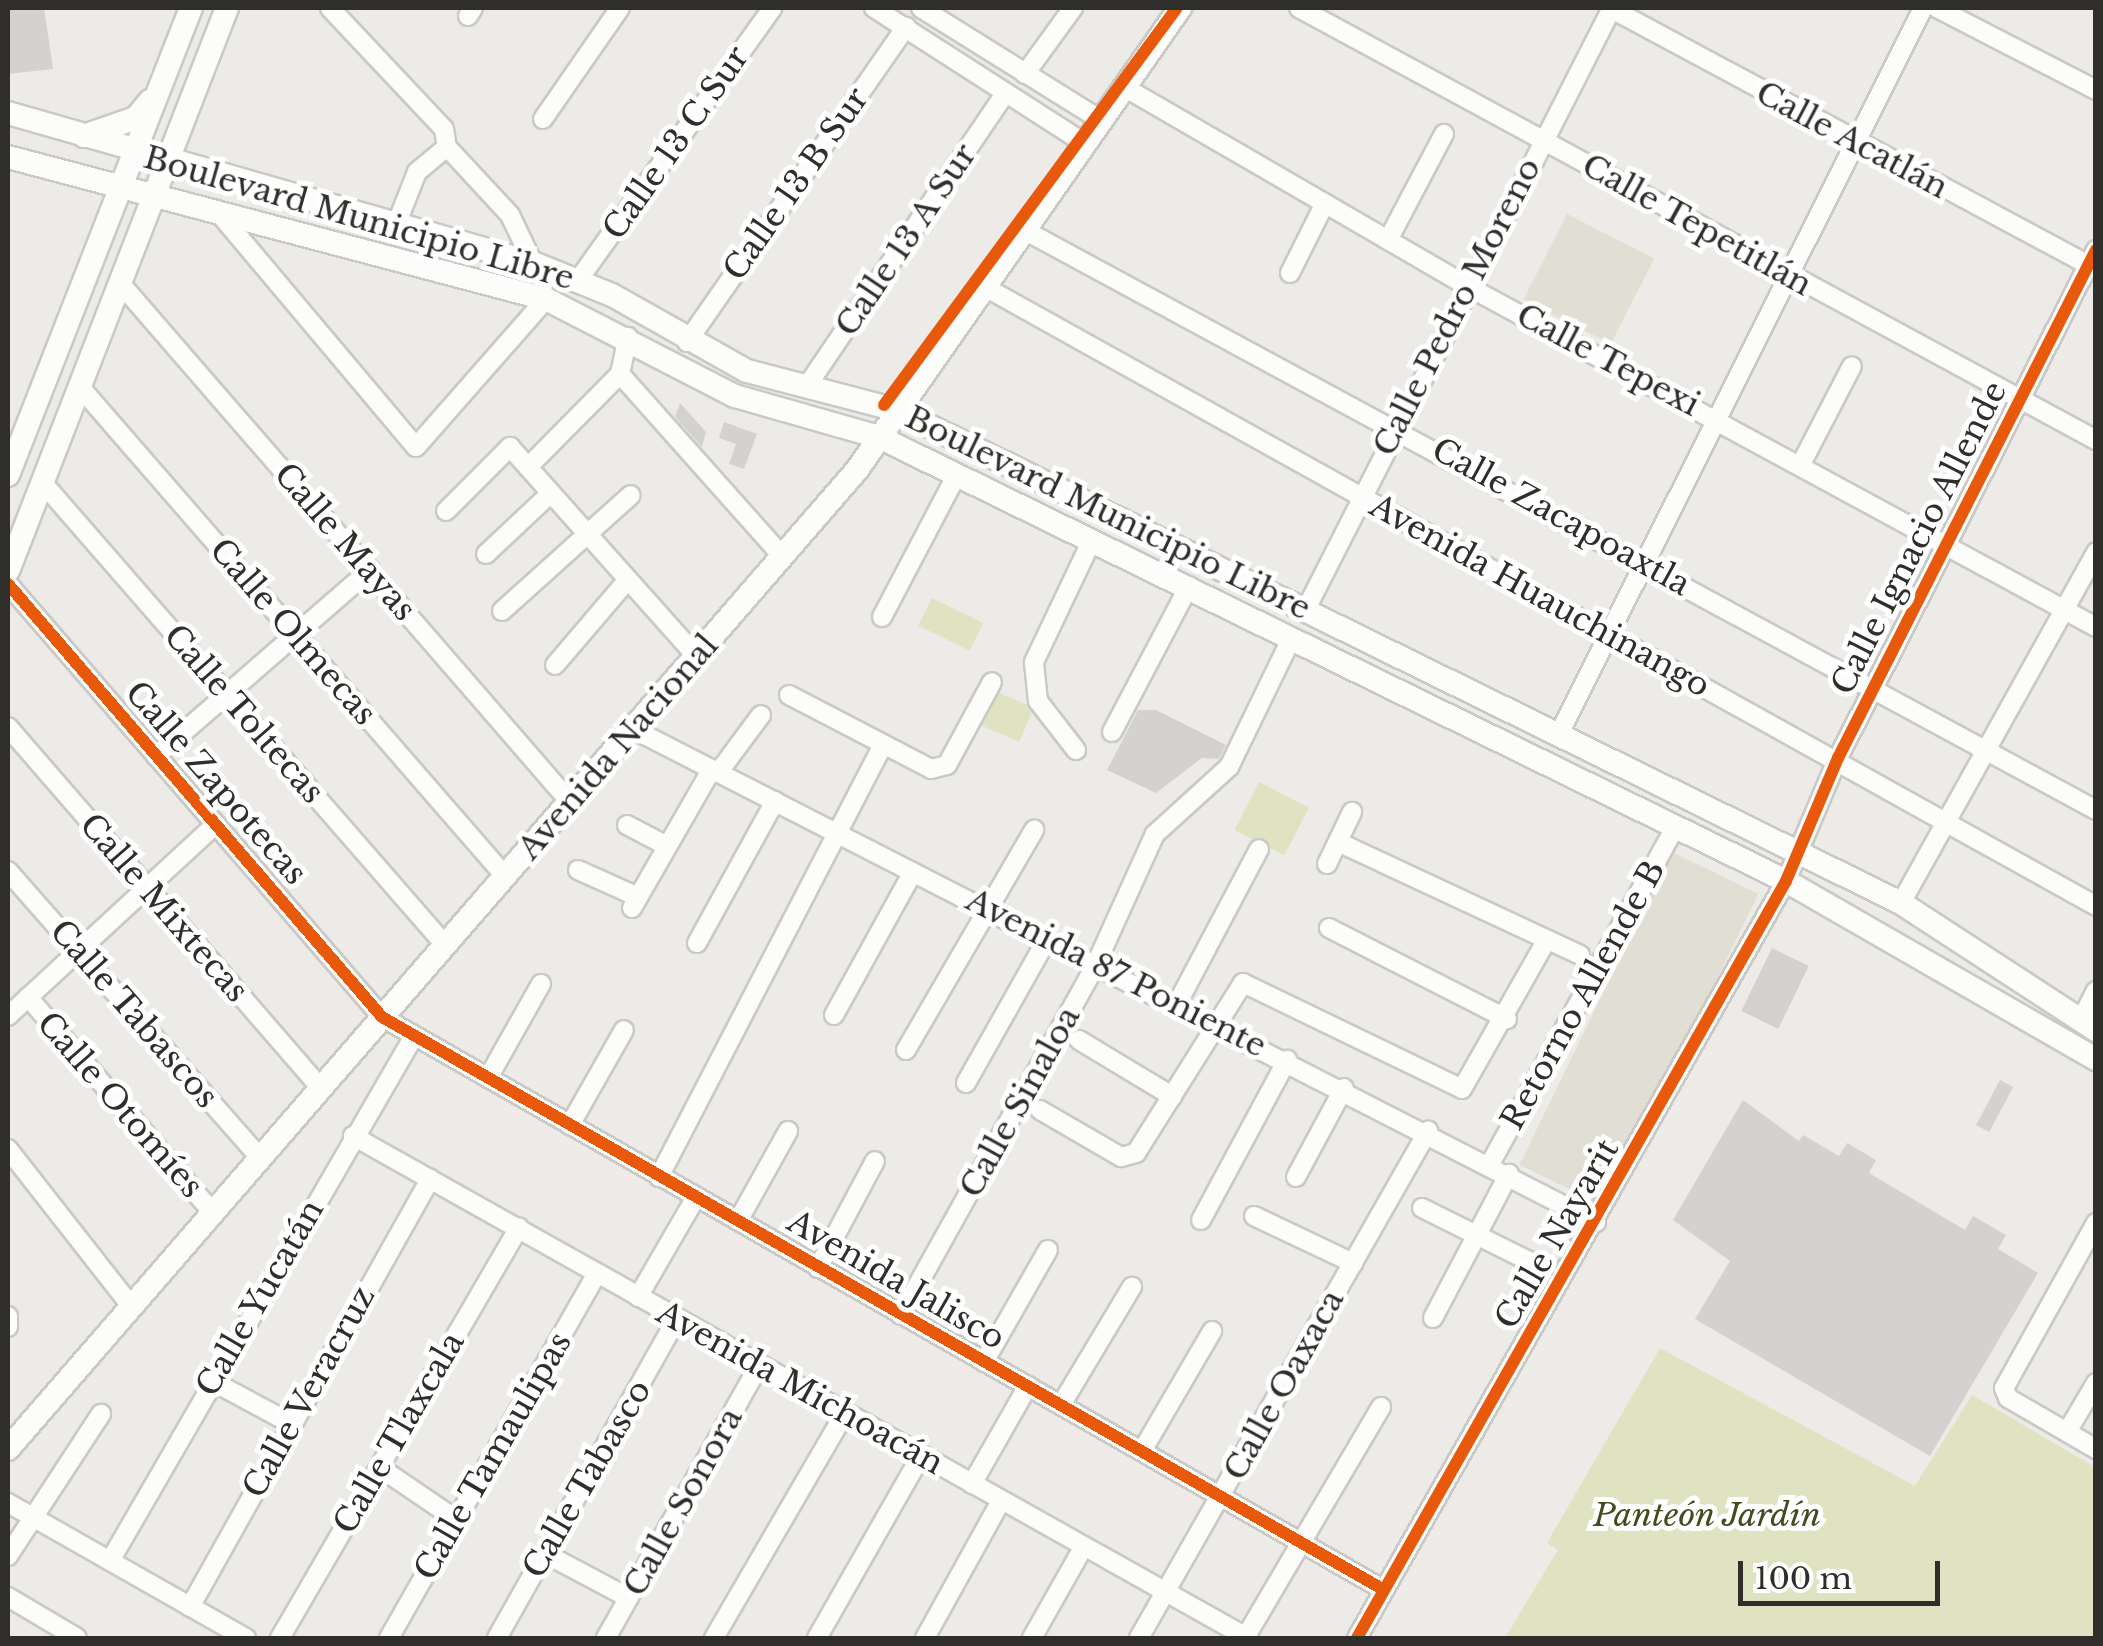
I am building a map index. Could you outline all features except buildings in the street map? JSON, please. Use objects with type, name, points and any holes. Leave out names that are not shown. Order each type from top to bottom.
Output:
[{"type":"main road","points":[[8,475],[192,8]]},
{"type":"main road","points":[[8,571],[15,532],[42,482],[227,8]]},
{"type":"main road","name":"Avenida Nacional","points":[[8,1448],[783,557],[879,436],[1180,8]]},
{"type":"main road","points":[[80,137],[136,118],[166,76]]},
{"type":"main road","name":"Boulevard Municipio Libre","points":[[8,113],[134,155],[524,260],[579,279],[686,342],[747,371],[897,410],[1306,608],[1900,904],[2088,1026]]},
{"type":"main road","name":"Boulevard Municipio Libre","points":[[8,157],[546,299],[628,337],[735,396],[879,436],[1786,881],[2096,1059]]},
{"type":"street","points":[[330,8],[444,129],[447,147],[500,205],[524,260]]},
{"type":"street","points":[[543,119],[620,8]]},
{"type":"street","name":"Calle 13 C Sur","points":[[579,279],[772,8]]},
{"type":"street","points":[[874,8],[1084,143]]},
{"type":"street","points":[[921,8],[1101,120]]},
{"type":"street","points":[[947,24],[958,8]]},
{"type":"street","points":[[1025,74],[1073,8]]},
{"type":"street","name":"Calle Tepetitlán","points":[[1300,8],[2096,440]]},
{"type":"street","name":"Calle Pedro Moreno","points":[[1306,608],[1359,497],[1611,8]]},
{"type":"street","name":"Calle Acatlán","points":[[1611,8],[1854,145],[2093,261]]},
{"type":"street","points":[[1558,736],[1923,8]]},
{"type":"street","points":[[1937,8],[2096,90]]},
{"type":"street","name":"Calle 13 B Sur","points":[[686,342],[906,27]]},
{"type":"street","name":"Calle Tepexi","points":[[1124,87],[1467,286],[1718,418],[2096,627]]},
{"type":"street","name":"Calle 13 A Sur","points":[[807,386],[1005,94]]},
{"type":"street","points":[[1388,240],[1444,134]]},
{"type":"street","points":[[396,226],[417,172],[447,147]]},
{"type":"street","points":[[1290,273],[1325,204]]},
{"type":"street","points":[[218,212],[416,447],[546,299]]},
{"type":"street","name":"Calle Zacapoaxtla","points":[[1024,230],[1396,426],[2096,810]]},
{"type":"street","name":"Calle Ignacio Allende","points":[[1798,854],[1838,758],[2093,261]]},
{"type":"street","name":"Calle Mayas","points":[[120,283],[570,802]]},
{"type":"street","name":"Avenida Huauchinango","points":[[983,286],[1950,820],[2096,906]]},
{"type":"street","points":[[528,467],[620,374],[628,337]]},
{"type":"street","points":[[1800,464],[1852,366]]},
{"type":"street","points":[[620,374],[783,557]]},
{"type":"street","name":"Calle Olmecas","points":[[80,388],[505,876]]},
{"type":"street","points":[[446,511],[503,448],[528,467],[626,583],[697,658]]},
{"type":"street","points":[[882,618],[957,474]]},
{"type":"street","name":"Calle Toltecas","points":[[42,482],[445,945]]},
{"type":"street","points":[[486,554],[550,494]]},
{"type":"street","points":[[502,611],[631,495]]},
{"type":"street","points":[[1076,750],[1038,700],[1034,676],[1042,638],[1092,540]]},
{"type":"street","points":[[1900,904],[2096,552]]},
{"type":"street","points":[[156,756],[370,570]]},
{"type":"street","points":[[554,665],[626,583]]},
{"type":"street","name":"Calle Zapotecas","points":[[8,584],[382,1017]]},
{"type":"street","points":[[1112,732],[1190,586]]},
{"type":"street","name":"Calle Sinaloa","points":[[902,1315],[1096,964],[1155,834],[1228,768],[1292,637]]},
{"type":"street","points":[[789,696],[931,770],[947,765],[992,682]]},
{"type":"street","points":[[578,870],[635,902],[664,845],[715,771],[762,715]]},
{"type":"street","name":"Calle Mixtecas","points":[[8,727],[320,1088]]},
{"type":"street","name":"Avenida 87 Poniente","points":[[633,729],[1428,1130],[1596,1222]]},
{"type":"street","points":[[659,1176],[882,746]]},
{"type":"street","points":[[697,943],[775,801]]},
{"type":"street","points":[[1327,864],[1352,812]]},
{"type":"street","points":[[8,1016],[216,824]]},
{"type":"street","points":[[627,825],[664,845]]},
{"type":"street","name":"Retorno Allende B","points":[[1490,1164],[1675,827]]},
{"type":"street","points":[[906,1050],[1034,830]]},
{"type":"street","points":[[1338,842],[1580,956]]},
{"type":"street","points":[[1177,1004],[1259,849]]},
{"type":"street","name":"Calle Nayarit","points":[[1357,1638],[1596,1222],[1798,854]]},
{"type":"street","name":"Calle Tabascos","points":[[8,871],[260,1158]]},
{"type":"street","points":[[834,1016],[914,872]]},
{"type":"street","points":[[1330,928],[1507,1018]]},
{"type":"street","points":[[966,1083],[1048,939]]},
{"type":"street","points":[[1040,1110],[1121,1157],[1136,1153],[1244,983],[1462,1088],[1507,1018],[1546,941]]},
{"type":"street","points":[[488,1078],[541,984]]},
{"type":"street","points":[[2088,1026],[2096,991]]},
{"type":"street","name":"Calle Otomíes","points":[[28,998],[212,1212]]},
{"type":"street","name":"Avenida Jalisco","points":[[382,1017],[818,1268],[1223,1494],[1384,1590]]},
{"type":"street","points":[[570,1125],[624,1030]]},
{"type":"street","name":"Calle Yucatán","points":[[110,1561],[414,1036]]},
{"type":"street","points":[[1079,1040],[1172,1096]]},
{"type":"street","points":[[1202,1220],[1287,1060]]},
{"type":"street","points":[[1296,1177],[1344,1088]]},
{"type":"street","name":"Calle Oaxaca","points":[[1140,1638],[1428,1130]]},
{"type":"street","points":[[738,1222],[788,1131]]},
{"type":"street","name":"Avenida Michoacán","points":[[353,1136],[1246,1638]]},
{"type":"street","points":[[8,1149],[131,1306]]},
{"type":"street","points":[[818,1268],[874,1160]]},
{"type":"street","points":[[1434,1318],[1508,1174]]},
{"type":"street","name":"Calle Veracruz","points":[[190,1607],[430,1179]]},
{"type":"street","points":[[638,1296],[696,1196]]},
{"type":"street","points":[[1422,1208],[1541,1267]]},
{"type":"street","points":[[1254,1216],[1354,1263]]},
{"type":"street","points":[[2096,1223],[2004,1393],[2096,1450]]},
{"type":"street","name":"Calle Tlaxcala","points":[[280,1638],[519,1228]]},
{"type":"street","points":[[984,1362],[1048,1250]]},
{"type":"street","name":"Calle Tamaulipas","points":[[389,1638],[598,1274]]},
{"type":"street","points":[[1061,1405],[1132,1286]]},
{"type":"street","points":[[8,1316],[8,1327]]},
{"type":"street","name":"Calle Tabasco","points":[[497,1638],[677,1320]]},
{"type":"street","points":[[1142,1451],[1212,1331]]},
{"type":"street","name":"Calle Sonora","points":[[606,1638],[759,1365]]},
{"type":"street","points":[[212,1382],[290,1423]]},
{"type":"street","points":[[2068,1432],[2096,1383]]},
{"type":"street","points":[[972,1484],[1028,1386]]},
{"type":"street","points":[[1246,1638],[1381,1407]]},
{"type":"street","points":[[716,1638],[845,1413]]},
{"type":"street","points":[[8,1556],[101,1414]]},
{"type":"street","points":[[817,1638],[921,1456]]},
{"type":"street","points":[[379,1468],[456,1520]]},
{"type":"street","points":[[925,1638],[1001,1501]]},
{"type":"street","points":[[8,1503],[246,1638]]},
{"type":"street","points":[[1032,1638],[1083,1548]]},
{"type":"street","points":[[544,1553],[629,1598]]},
{"type":"street","points":[[8,1597],[71,1637]]},
{"type":"shaded area","points":[[1567,214],[1654,258],[1611,344],[1523,300]]},
{"type":"shaded area","points":[[1672,852],[1758,894],[1606,1207],[1519,1165]]},
{"type":"green space","points":[[932,598],[983,623],[970,651],[918,626]]},
{"type":"green space","points":[[997,692],[1034,708],[1019,742],[983,726]]},
{"type":"green space","points":[[1259,782],[1309,807],[1284,856],[1234,830]]},
{"type":"green space","name":"Panteón Jardín","points":[[1660,1348],[1915,1486],[1972,1395],[2095,1467],[2095,1638],[1505,1638],[1558,1550],[1547,1543]]},
{"type":"cycle path","points":[[884,405],[1177,8]]},
{"type":"cycle path","points":[[1357,1638],[1786,881],[1838,758],[2096,250]]},
{"type":"cycle path","points":[[8,584],[382,1017],[1384,1590]]}]
